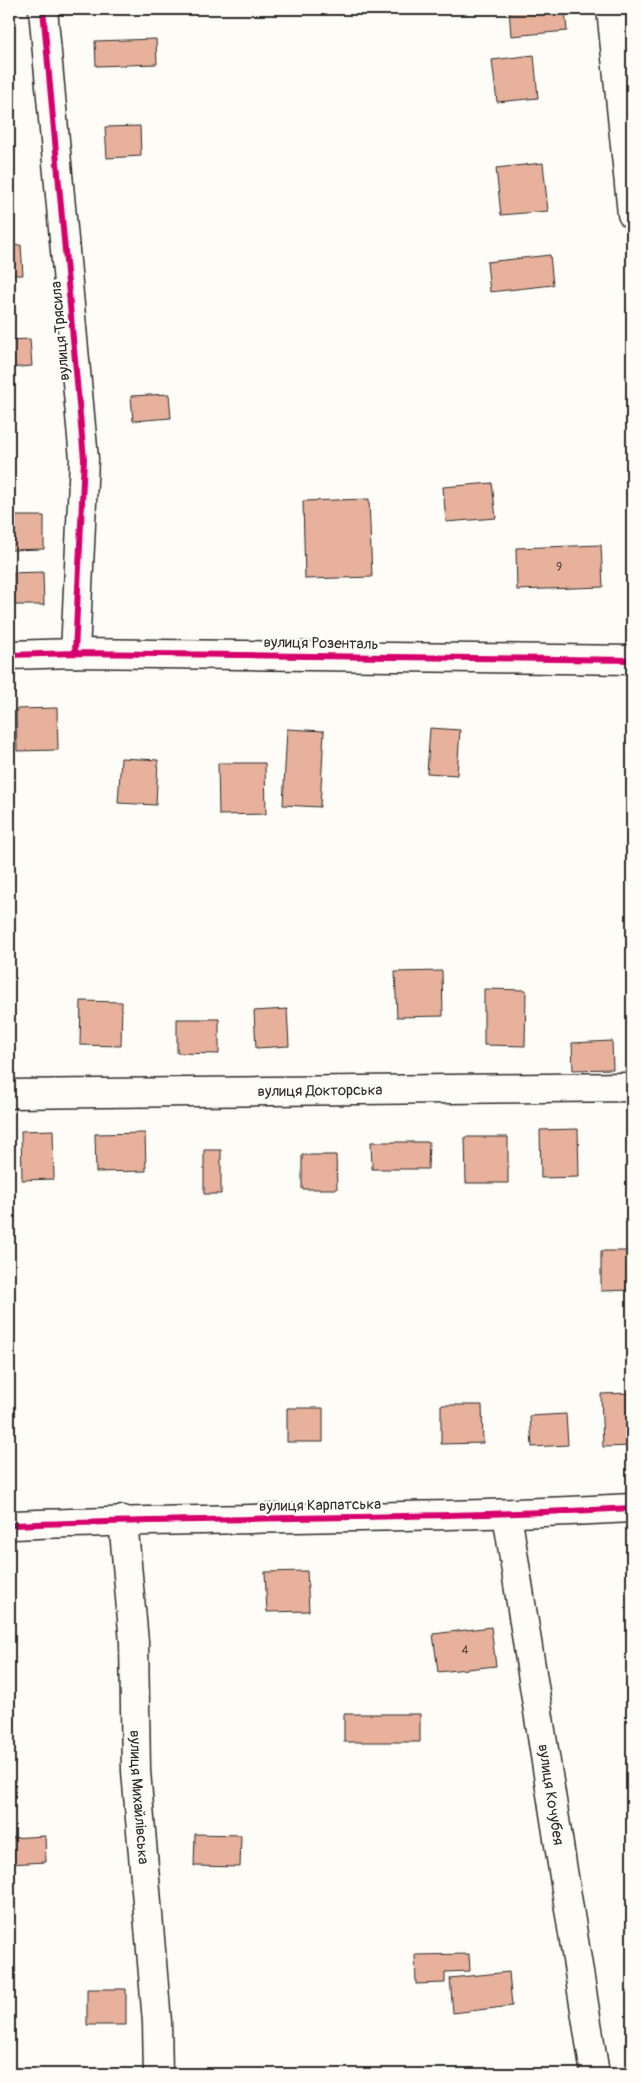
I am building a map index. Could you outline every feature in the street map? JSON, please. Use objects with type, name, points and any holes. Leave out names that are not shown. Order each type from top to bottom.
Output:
[{"type":"street","name":"вулиця Трясила","points":[[43,9],[84,459],[75,652]]},
{"type":"street","points":[[611,9],[632,214]]},
{"type":"street","name":"вулиця Розенталь","points":[[9,655],[75,652],[632,660]]},
{"type":"street","name":"вулиця Докторська","points":[[9,1094],[632,1087]]},
{"type":"street","name":"вулиця Карпатська","points":[[9,1524],[123,1520],[507,1514],[632,1508]]},
{"type":"street","name":"вулиця Кочубея","points":[[507,1514],[595,2074]]},
{"type":"street","name":"вулиця Михайлівська","points":[[123,1520],[134,1642],[136,1771],[157,2022],[158,2074]]},
{"type":"building","points":[[509,9],[565,9],[567,31],[511,36]]},
{"type":"building","points":[[156,39],[157,64],[96,66],[95,41]]},
{"type":"building","points":[[534,55],[538,98],[497,102],[492,60]]},
{"type":"building","points":[[140,126],[141,156],[107,158],[105,127]]},
{"type":"building","points":[[9,147],[13,147],[14,180],[9,181]]},
{"type":"building","points":[[543,163],[548,211],[501,215],[496,168]]},
{"type":"building","points":[[21,245],[23,275],[9,275],[9,246]]},
{"type":"building","points":[[550,255],[553,285],[490,292],[487,262]]},
{"type":"building","points":[[30,339],[32,366],[9,368],[9,340]]},
{"type":"building","points":[[169,394],[171,418],[133,421],[131,396]]},
{"type":"building","points":[[492,483],[496,518],[446,522],[443,487]]},
{"type":"building","points":[[9,498],[13,498],[13,516],[44,516],[44,549],[9,550]]},
{"type":"building","points":[[369,499],[372,577],[305,579],[303,501]]},
{"type":"building","points":[[601,545],[603,587],[517,590],[516,548]]},
{"type":"building","points":[[43,572],[44,605],[9,605],[9,573]]},
{"type":"building","points":[[57,708],[58,750],[17,751],[16,709]]},
{"type":"building","points":[[430,728],[460,730],[457,775],[427,773]]},
{"type":"building","points":[[287,729],[324,731],[320,807],[283,805]]},
{"type":"building","points":[[121,758],[158,760],[156,805],[118,803]]},
{"type":"building","points":[[218,763],[265,763],[266,814],[219,815]]},
{"type":"building","points":[[442,971],[443,1016],[397,1017],[395,972]]},
{"type":"building","points":[[484,989],[526,990],[525,1046],[484,1045]]},
{"type":"building","points":[[81,1001],[122,1002],[121,1046],[80,1045]]},
{"type":"building","points":[[287,1009],[289,1046],[256,1048],[254,1011]]},
{"type":"building","points":[[177,1019],[219,1019],[219,1054],[177,1053]]},
{"type":"building","points":[[612,1041],[613,1069],[573,1070],[572,1043]]},
{"type":"building","points":[[578,1129],[579,1177],[541,1178],[540,1130]]},
{"type":"building","points":[[53,1130],[54,1179],[22,1180],[21,1131]]},
{"type":"building","points":[[145,1133],[146,1171],[96,1172],[95,1134]]},
{"type":"building","points":[[465,1137],[508,1137],[508,1183],[466,1183]]},
{"type":"building","points":[[371,1142],[429,1142],[428,1169],[372,1169]]},
{"type":"building","points":[[204,1150],[221,1150],[221,1194],[204,1194]]},
{"type":"building","points":[[302,1155],[336,1155],[337,1189],[302,1189]]},
{"type":"building","points":[[601,1251],[632,1251],[632,1290],[601,1291]]},
{"type":"building","points":[[632,1393],[632,1446],[603,1447],[601,1394]]},
{"type":"building","points":[[441,1405],[482,1405],[483,1443],[441,1444]]},
{"type":"building","points":[[287,1408],[323,1408],[323,1442],[287,1442]]},
{"type":"building","points":[[566,1414],[568,1445],[532,1447],[530,1416]]},
{"type":"building","points":[[307,1571],[309,1611],[267,1612],[265,1572]]},
{"type":"building","points":[[491,1627],[496,1666],[438,1672],[433,1634]]},
{"type":"building","points":[[344,1714],[420,1714],[420,1742],[344,1742]]},
{"type":"building","points":[[195,1834],[241,1835],[240,1867],[194,1866]]},
{"type":"building","points":[[45,1836],[46,1862],[9,1864],[9,1838]]},
{"type":"building","points":[[469,1954],[470,1971],[445,1972],[445,1983],[416,1984],[415,1955]]},
{"type":"building","points":[[509,1972],[512,2006],[453,2013],[450,1978]]},
{"type":"building","points":[[87,1989],[126,1989],[126,2025],[87,2025]]},
{"type":"cycle path","points":[[43,9],[84,459],[75,653]]},
{"type":"cycle path","points":[[9,655],[75,653],[632,660]]},
{"type":"cycle path","points":[[9,1525],[554,1512],[632,1508]]}]
